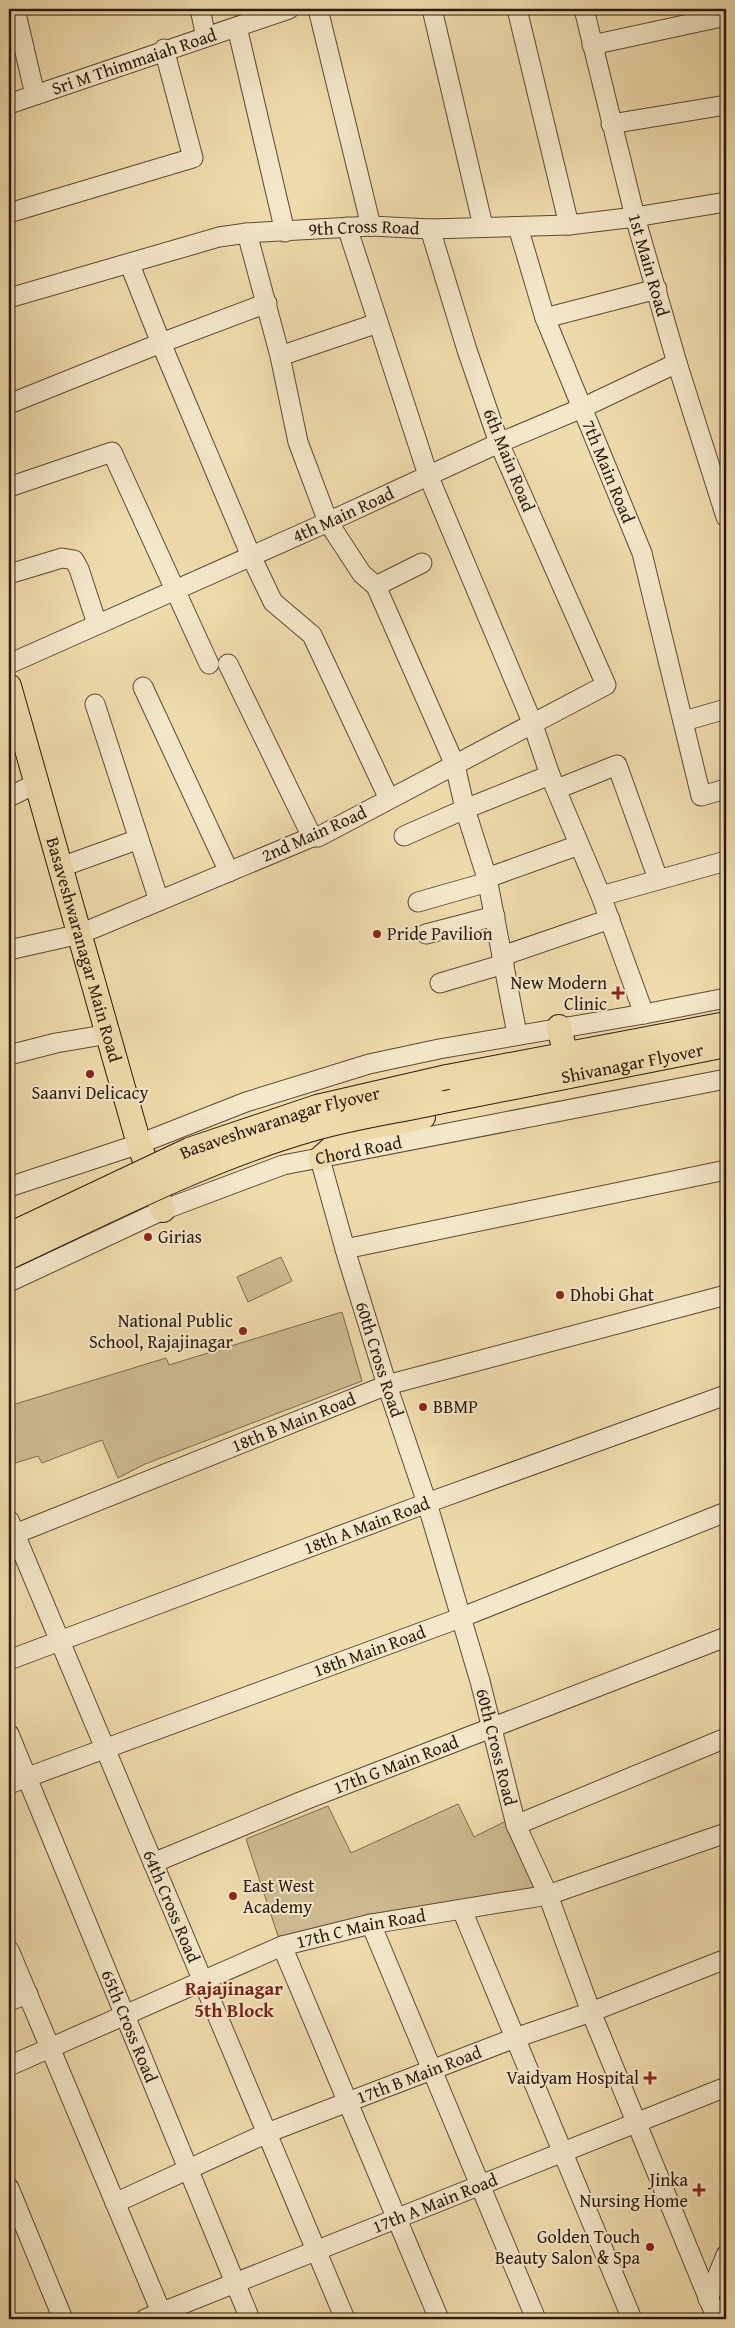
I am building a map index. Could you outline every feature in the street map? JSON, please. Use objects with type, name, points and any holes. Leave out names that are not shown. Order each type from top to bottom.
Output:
[{"type":"main road","name":"Basaveshwaranagar Main Road","points":[[9,686],[139,1144],[163,1210]]},
{"type":"main road","name":"Shivanagar Flyover","points":[[566,1056],[726,1024]]},
{"type":"main road","points":[[559,1027],[566,1056]]},
{"type":"main road","name":"Shivanagar Flyover","points":[[537,1083],[726,1045]]},
{"type":"main road","name":"Basaveshwaranagar Flyover","points":[[9,1234],[189,1150],[317,1107],[447,1077],[566,1056]]},
{"type":"main road","points":[[320,1159],[351,1131],[481,1106],[537,1083]]},
{"type":"main road","name":"Basaveshwaranagar Flyover","points":[[9,1257],[164,1185],[243,1152],[313,1129],[537,1083]]},
{"type":"street","points":[[15,9],[35,95]]},
{"type":"street","points":[[200,9],[206,37]]},
{"type":"street","name":"Sri M Thimmaiah Road","points":[[9,104],[289,9]]},
{"type":"street","points":[[318,9],[371,226]]},
{"type":"street","points":[[432,9],[483,226]]},
{"type":"street","points":[[517,9],[569,225]]},
{"type":"street","name":"1st Main Road","points":[[584,9],[635,217],[677,363],[725,513]]},
{"type":"street","points":[[592,45],[726,16]]},
{"type":"street","points":[[237,27],[285,232]]},
{"type":"street","points":[[9,214],[193,158],[164,50]]},
{"type":"street","points":[[611,124],[726,105]]},
{"type":"street","name":"9th Cross Road","points":[[9,298],[219,237],[247,232],[285,232],[371,226],[430,229],[569,225],[725,207]]},
{"type":"street","points":[[347,227],[428,475],[532,722],[579,846],[610,919],[644,1014]]},
{"type":"street","name":"7th Main Road","points":[[518,227],[545,318],[642,553],[701,796],[726,789]]},
{"type":"street","name":"6th Main Road","points":[[430,229],[467,350],[499,443],[606,685]]},
{"type":"street","points":[[247,232],[280,356],[298,442],[328,522],[362,574],[376,586],[454,765],[465,809],[487,880],[517,1034]]},
{"type":"street","points":[[130,264],[160,343],[251,556],[273,602],[312,635],[389,799]]},
{"type":"street","points":[[545,318],[656,289]]},
{"type":"street","points":[[9,404],[160,343],[267,303]]},
{"type":"street","points":[[280,356],[378,323]]},
{"type":"street","name":"4th Main Road","points":[[9,664],[328,522],[499,443],[582,408],[677,363]]},
{"type":"street","points":[[9,487],[112,452],[209,664]]},
{"type":"street","points":[[9,574],[62,558],[74,560],[79,569],[97,624]]},
{"type":"street","points":[[376,586],[422,563]]},
{"type":"street","points":[[228,664],[312,837]]},
{"type":"street","name":"2nd Main Road","points":[[9,950],[80,934],[312,837],[318,837],[532,722],[606,685]]},
{"type":"street","points":[[143,687],[229,872]]},
{"type":"street","points":[[95,704],[159,901]]},
{"type":"street","points":[[684,721],[726,709]]},
{"type":"street","points":[[404,836],[465,809],[554,782],[617,766],[658,879]]},
{"type":"street","points":[[9,796],[37,783]]},
{"type":"street","points":[[61,867],[139,839]]},
{"type":"street","points":[[418,902],[487,880],[579,846]]},
{"type":"street","points":[[601,896],[726,861]]},
{"type":"street","points":[[426,934],[495,916]]},
{"type":"street","points":[[440,983],[610,919]]},
{"type":"street","points":[[9,1187],[139,1144],[246,1102],[369,1064],[517,1034],[644,1014],[726,998]]},
{"type":"street","points":[[9,1055],[56,1043],[109,1034]]},
{"type":"street","name":"Chord Road","points":[[9,1282],[163,1210],[283,1165],[726,1079]]},
{"type":"street","name":"60th Cross Road","points":[[320,1159],[345,1249],[387,1385],[427,1503],[492,1728],[516,1825],[548,1895],[591,2012],[716,2319]]},
{"type":"street","points":[[345,1249],[726,1170]]},
{"type":"street","name":"18th B Main Road","points":[[12,1527],[387,1385],[726,1295]]},
{"type":"street","name":"18th A Main Road","points":[[9,1660],[427,1503],[726,1395]]},
{"type":"street","name":"18th Main Road","points":[[9,1784],[460,1618],[726,1512]]},
{"type":"street","name":"64th Cross Road","points":[[12,1527],[345,2319]]},
{"type":"street","name":"17th G Main Road","points":[[153,1863],[305,1800],[726,1637]]},
{"type":"street","name":"65th Cross Road","points":[[9,1734],[250,2319]]},
{"type":"street","points":[[516,1825],[726,1738]]},
{"type":"street","name":"17th C Main Road","points":[[9,2066],[282,1946],[371,1924],[548,1895],[726,1833]]},
{"type":"street","points":[[462,1910],[632,2319]]},
{"type":"street","points":[[371,1924],[536,2319]]},
{"type":"street","points":[[282,1946],[438,2319]]},
{"type":"street","points":[[9,1950],[115,2202],[157,2317]]},
{"type":"street","name":"17th B Main Road","points":[[115,2202],[267,2133],[515,2038],[591,2012],[726,1959]]},
{"type":"street","points":[[9,2000],[28,1994]]},
{"type":"street","name":"17th A Main Road","points":[[157,2317],[235,2283],[726,2087]]},
{"type":"street","points":[[9,2188],[63,2319]]},
{"type":"street","points":[[708,2299],[726,2255]]},
{"type":"shaded area","points":[[281,1257],[292,1281],[248,1302],[237,1277]]},
{"type":"shaded area","points":[[342,1312],[362,1381],[145,1464],[118,1478],[102,1440],[42,1463],[38,1456],[9,1465],[9,1406],[166,1358],[169,1365]]},
{"type":"shaded area","points":[[458,1804],[474,1837],[506,1821],[537,1889],[280,1942],[246,1839],[328,1806],[351,1853]]},
{"type":"place","name":"Pride Pavilion","points":[[377,934]]},
{"type":"place","name":"New Modern Clinic","points":[[618,993]]},
{"type":"place","name":"Saanvi Delicacy","points":[[90,1074]]},
{"type":"place","name":"Girias","points":[[148,1237]]},
{"type":"place","name":"Dhobi Ghat","points":[[560,1295]]},
{"type":"place","name":"National Public School, Rajajinagar","points":[[243,1331]]},
{"type":"place","name":"BBMP","points":[[423,1407]]},
{"type":"place","name":"East West Academy","points":[[233,1896]]},
{"type":"place","name":"Vaidyam Hospital","points":[[650,2078]]},
{"type":"place","name":"Jinka Nursing Home","points":[[699,2190]]},
{"type":"place","name":"Golden Touch Beauty Salon & Spa","points":[[650,2247]]},
{"type":"district","name":"Rajajinagar 5th Block","points":[[234,1999]]}]
